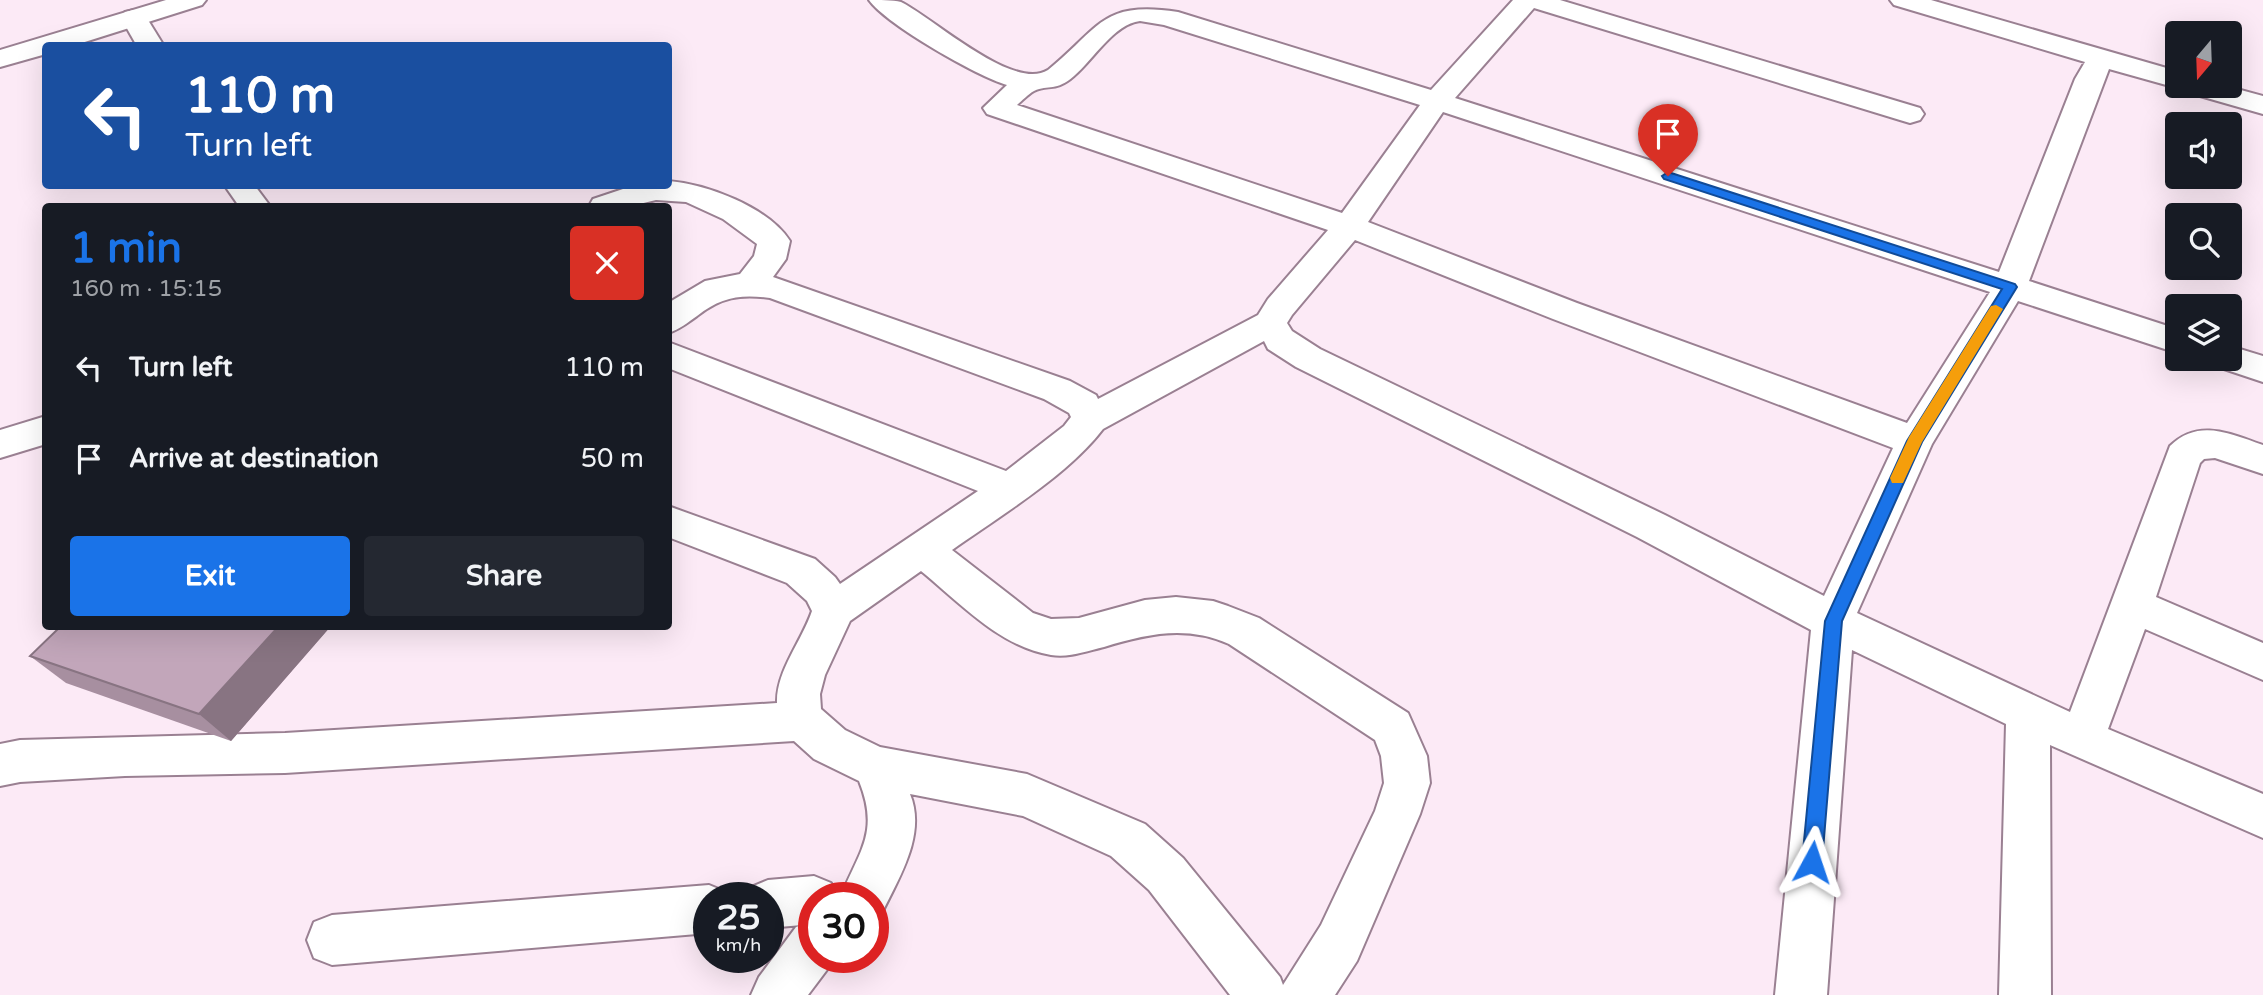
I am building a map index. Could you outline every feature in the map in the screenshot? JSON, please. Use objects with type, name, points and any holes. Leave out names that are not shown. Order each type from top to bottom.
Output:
[{"type":"street","points":[[56,42],[193,0]]},
{"type":"street","points":[[882,0],[937,40],[1009,77],[1027,83],[1045,82],[1058,76],[1122,17],[1140,12],[1169,18],[2165,337]]},
{"type":"street","points":[[1169,18],[1192,0]]},
{"type":"street","points":[[1262,995],[1166,874],[1128,841],[1027,795],[876,767],[824,743],[802,721],[796,695],[826,635],[833,611],[1011,488],[1077,436],[1090,419],[1270,323],[1280,307],[1349,226],[1437,102],[1527,0]]},
{"type":"street","points":[[1533,0],[1910,114]]},
{"type":"street","points":[[1903,0],[2165,77]]},
{"type":"street","points":[[134,18],[149,42]]},
{"type":"street","points":[[0,59],[42,46]]},
{"type":"street","points":[[1801,995],[1833,621],[1915,441],[2010,287],[2090,79],[2101,58]]},
{"type":"street","points":[[1027,83],[997,108],[1349,226],[1565,311],[1915,441]]},
{"type":"street","points":[[2236,98],[2263,106]]},
{"type":"street","points":[[614,203],[655,190],[688,194],[719,203],[753,223],[774,241],[770,259],[750,283]]},
{"type":"street","points":[[672,318],[695,298],[719,286],[750,283],[775,288],[1057,390],[1083,404],[1090,419]]},
{"type":"street","points":[[1270,323],[1280,340],[1308,358],[1651,526],[1833,621],[2082,739],[2263,816]]},
{"type":"street","points":[[672,356],[1011,488]]},
{"type":"street","points":[[2242,362],[2263,369]]},
{"type":"street","points":[[0,444],[18,441],[42,432]]},
{"type":"street","points":[[2082,739],[2133,605],[2183,456],[2194,445],[2216,444],[2263,460]]},
{"type":"street","points":[[672,523],[801,571],[821,589],[833,611]]},
{"type":"street","points":[[923,550],[1018,625],[1051,637],[1079,636],[1145,617],[1176,614],[1213,618],[1244,631],[1392,727],[1404,756],[1406,783],[1398,814],[1339,943],[1305,995]]},
{"type":"street","points":[[2133,605],[2263,662]]},
{"type":"street","points":[[2025,995],[2028,712]]},
{"type":"street","points":[[0,765],[20,761],[125,756],[285,753],[802,721]]},
{"type":"street","points":[[867,882],[888,850],[892,806],[876,767]]},
{"type":"street","points":[[332,940],[693,910]]},
{"type":"street","points":[[777,995],[798,967]]},
{"type":"building","points":[[57,630],[275,630],[199,714],[30,656]]},
{"type":"slow traffic","points":[[1898,478],[1915,441],[1996,309]]},
{"type":"route","points":[[1668,176],[2010,287],[1915,441],[1833,621],[1812,862]]}]
